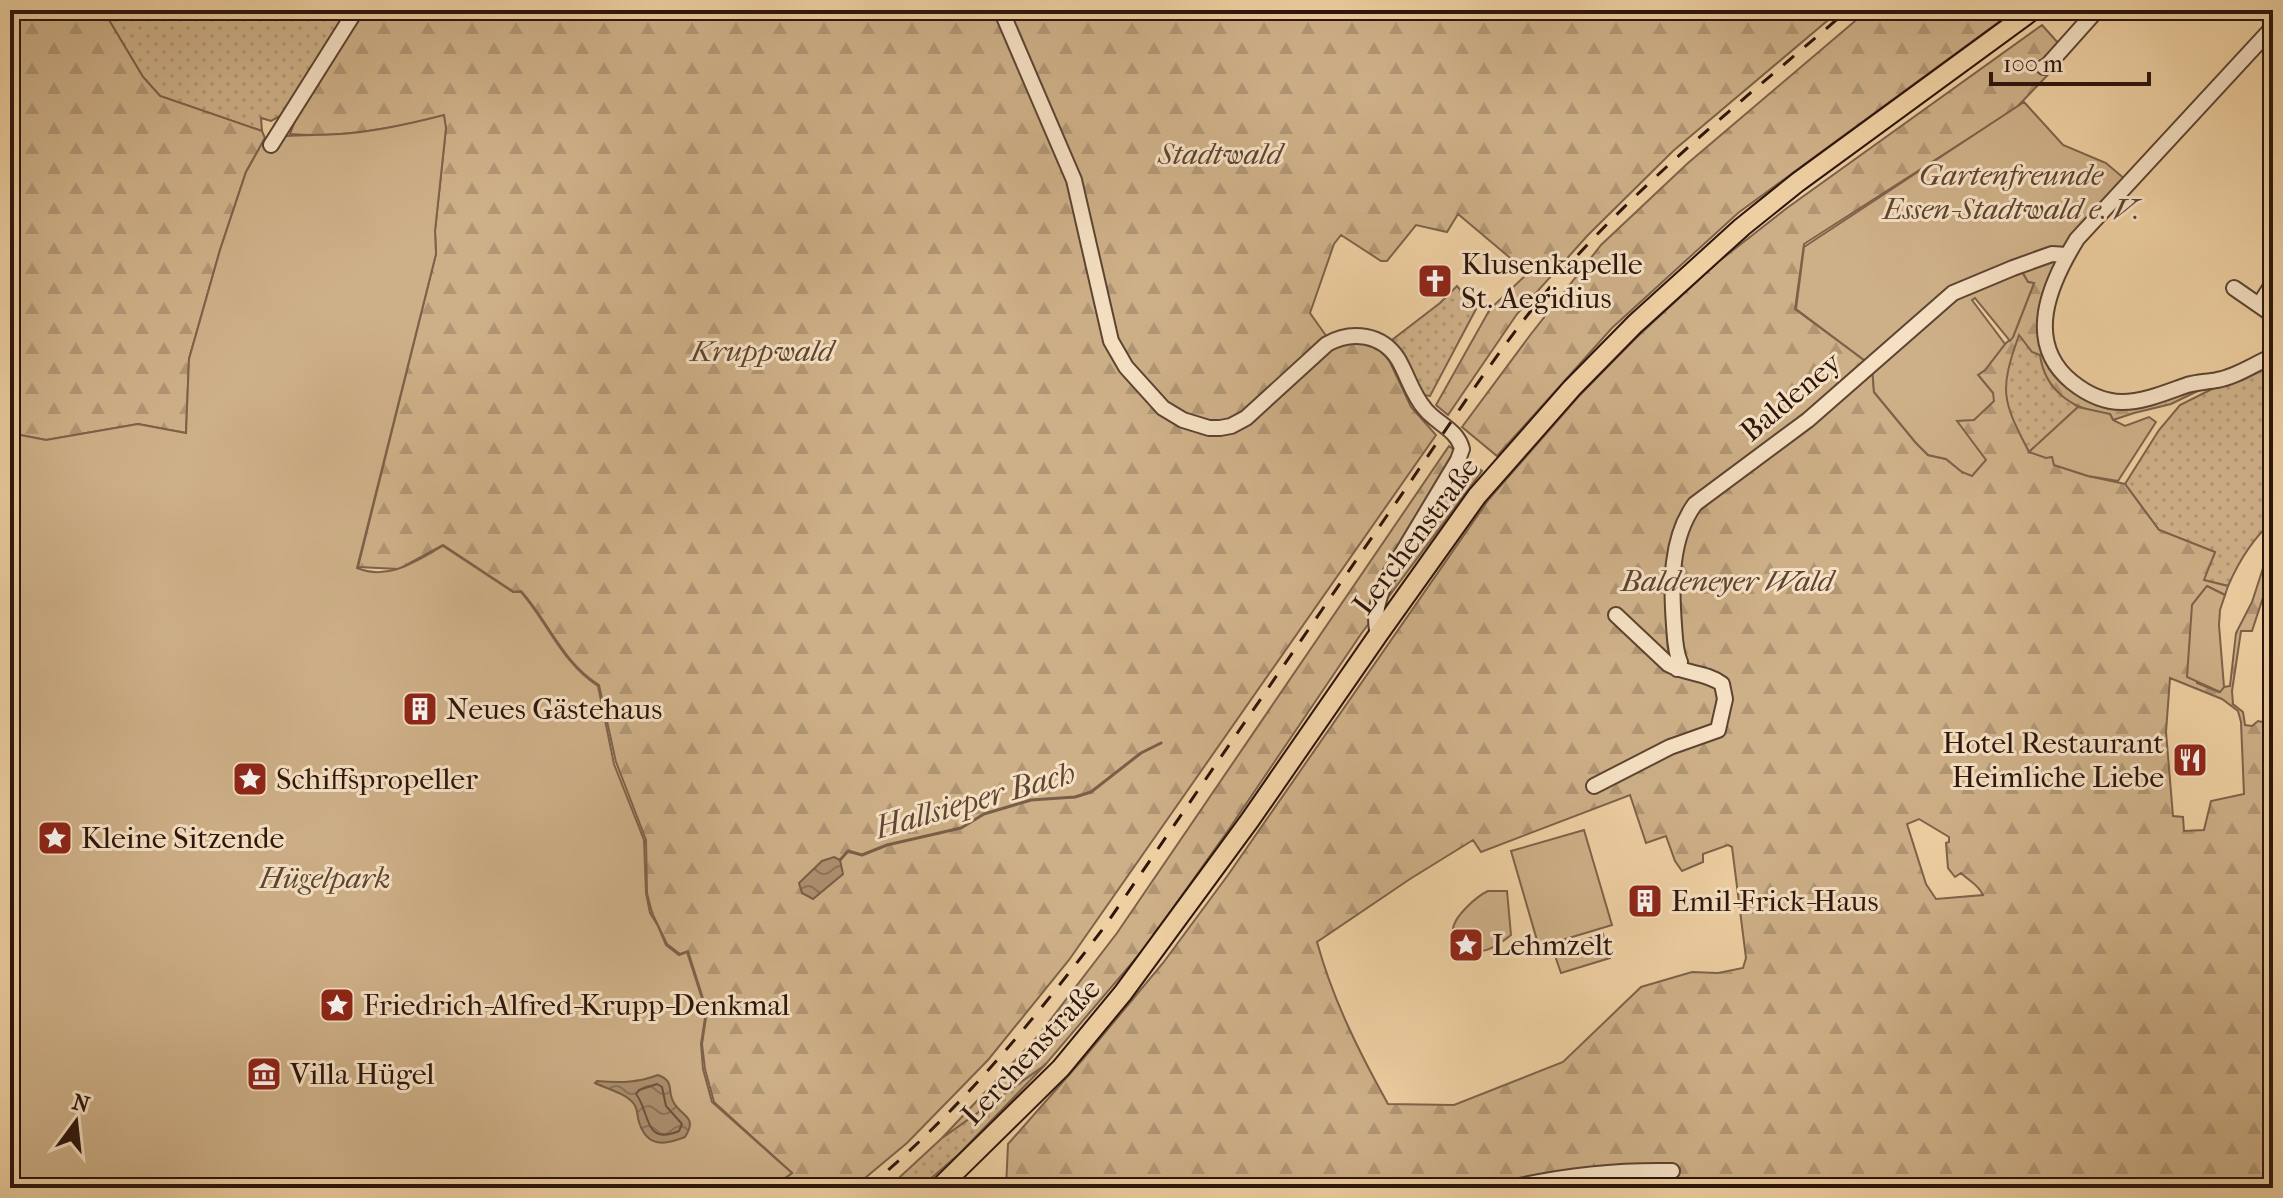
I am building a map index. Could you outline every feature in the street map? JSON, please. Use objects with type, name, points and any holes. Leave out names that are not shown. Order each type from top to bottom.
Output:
[{"type":"main road","name":"Lerchenstraße","points":[[939,1188],[1061,1068],[1123,993],[1234,844],[1477,496],[1572,388],[1635,324],[1742,227],[1798,182],[2033,10]]},
{"type":"street","points":[[271,145],[356,10]]},
{"type":"street","points":[[1001,10],[1074,180],[1111,341],[1135,379],[1163,408],[1183,420],[1209,428],[1231,426],[1246,418],[1327,344],[1338,337],[1364,336],[1390,348],[1399,360],[1414,396],[1428,414],[1457,436],[1462,449],[1458,460],[1386,580],[1377,601],[1374,619],[1378,635]]},
{"type":"street","points":[[2044,67],[2097,10]]},
{"type":"street","points":[[2273,27],[2077,239],[2054,284],[2045,314],[2045,340],[2053,360],[2065,376],[2093,396],[2114,401],[2133,401],[2200,381],[2219,380],[2273,356]]},
{"type":"street","name":"Baldeney","points":[[1677,669],[1680,662],[1675,633],[1673,573],[1685,521],[1695,504],[1808,420],[1953,293],[2052,254],[2067,255]]},
{"type":"street","points":[[2259,305],[2273,283]]},
{"type":"street","points":[[2234,288],[2273,315]]},
{"type":"street","points":[[1594,786],[1677,744],[1718,730],[1725,699],[1722,684],[1707,676],[1677,669],[1616,615]]},
{"type":"street","points":[[1511,1188],[1625,1170],[1672,1171]]},
{"type":"green space","points":[[10,10],[103,10],[143,77],[160,96],[262,131],[265,138],[246,172],[189,359],[186,433],[138,424],[46,440],[10,433]]},
{"type":"green space","points":[[103,10],[349,10],[284,114],[271,121],[261,118],[262,131],[160,96],[143,77]]},
{"type":"green space","name":"Kruppwald","points":[[363,10],[1840,10],[1673,151],[1588,235],[1517,314],[1448,415],[1436,405],[1490,309],[1528,273],[1458,214],[1447,232],[1416,225],[1387,261],[1381,261],[1341,235],[1334,244],[1310,313],[1327,337],[1242,416],[1224,423],[1208,424],[1167,406],[1121,352],[1071,181],[1110,345],[1162,411],[1229,430],[1250,424],[1334,348],[1356,341],[1379,349],[1389,360],[1411,407],[1436,435],[1069,960],[988,1060],[907,1143],[853,1188],[773,1188],[792,1173],[714,1102],[702,1044],[707,1011],[688,951],[680,954],[667,944],[652,913],[647,893],[646,840],[616,762],[599,685],[565,653],[521,591],[514,592],[443,545],[399,569],[358,567],[436,254],[435,231],[446,128],[443,116],[368,131],[329,135],[290,134]]},
{"type":"green space","points":[[1868,10],[2015,10],[1738,213],[1612,328],[1497,456],[1462,427],[1601,245],[1688,163]]},
{"type":"green space","name":"Baldeneyer Wald","points":[[2042,25],[2068,54],[2016,108],[1804,244],[1795,309],[1872,366],[1874,392],[1916,443],[1928,455],[1946,459],[1962,472],[1957,420],[1993,393],[1978,375],[2013,337],[2034,283],[2028,282],[2020,268],[2063,258],[2046,348],[2099,401],[2208,386],[2171,404],[2113,420],[2110,414],[2074,404],[2055,389],[2043,368],[2040,355],[2032,352],[2019,335],[2008,370],[2006,395],[2013,420],[2029,452],[2053,457],[2054,465],[2125,484],[2159,530],[2215,552],[2204,580],[2228,586],[2225,595],[2207,586],[2192,605],[2197,683],[2219,692],[2230,686],[2236,633],[2252,602],[2264,565],[2266,540],[2273,542],[2273,567],[2252,631],[2241,631],[2232,691],[2233,704],[2243,712],[2245,725],[2252,726],[2258,721],[2273,724],[2273,1188],[1740,1188],[1697,1180],[1688,1188],[1580,1188],[1655,1182],[1652,1174],[1538,1188],[1006,1188],[1008,1144],[1163,963],[1228,875],[1489,499],[1579,396],[1636,338],[1718,262],[1787,208]],"holes":[[[2170,678],[2222,699],[2238,711],[2241,722],[2244,794],[2211,801],[2204,830],[2184,831],[2183,817],[2173,816],[2166,732]],[[1630,795],[1646,843],[1666,836],[1682,871],[1703,862],[1703,854],[1728,845],[1732,847],[1746,958],[1743,968],[1718,973],[1692,972],[1641,987],[1563,1062],[1454,1105],[1388,1104],[1348,1025],[1317,942],[1473,840],[1481,852]],[[1919,819],[1949,837],[1946,843],[1948,868],[1955,877],[1961,873],[1983,895],[1936,899],[1926,884],[1907,824]]]},
{"type":"green space","name":"Gartenfreunde Essen-Stadtwald e. V.","points":[[2024,102],[2063,145],[2106,163],[2126,180],[2064,249],[2022,272],[2028,282],[2034,283],[2010,341],[1975,298],[1972,300],[2005,344],[1978,375],[1993,393],[1994,401],[1974,420],[1957,421],[1986,460],[1972,476],[1946,459],[1928,455],[1874,392],[1872,366],[1796,309],[1804,247]]},
{"type":"green space","name":"Hügelpark","points":[[444,115],[446,128],[435,231],[436,254],[357,568],[391,571],[443,546],[513,592],[521,592],[565,654],[585,677],[598,686],[614,764],[644,840],[650,913],[666,945],[679,955],[687,952],[706,1011],[701,1044],[703,1069],[712,1102],[792,1173],[771,1188],[10,1188],[10,433],[46,440],[138,424],[186,433],[189,359],[246,172],[265,138],[364,132]]},
{"type":"green space","points":[[1457,286],[1476,309],[1430,396],[1424,395],[1418,390],[1403,352],[1392,340]]},
{"type":"green space","points":[[2019,334],[2032,351],[2041,355],[2042,364],[2053,385],[2078,407],[2029,452],[2009,412],[2004,390]]},
{"type":"green space","points":[[2273,364],[2273,521],[2247,550],[2228,586],[2203,580],[2215,552],[2159,530],[2125,484],[2159,430],[2180,405]]},
{"type":"green space","points":[[2078,407],[2110,414],[2113,420],[2125,426],[2149,417],[2156,422],[2118,481],[2088,476],[2054,465],[2052,457],[2029,452]]},
{"type":"green space","points":[[1449,446],[1482,471],[1361,634],[1143,950],[1045,1065],[942,1138],[1038,1036],[1117,933]]},
{"type":"green space","points":[[2207,586],[2225,595],[2219,625],[2224,687],[2220,692],[2187,677],[2192,605]]},
{"type":"green space","points":[[1584,830],[1612,925],[1539,947],[1511,851]]},
{"type":"green space","points":[[1488,891],[1507,891],[1511,935],[1487,950],[1474,952],[1459,949],[1453,932],[1457,919]]},
{"type":"green space","points":[[1603,934],[1610,958],[1561,973],[1553,950]]},
{"type":"green space","points":[[1045,1065],[959,1154],[920,1188],[888,1188],[942,1138]]},
{"type":"water","points":[[834,857],[840,860],[843,874],[813,899],[802,893],[799,883],[822,861]]},
{"type":"water","points":[[658,1075],[667,1080],[674,1103],[690,1125],[685,1137],[664,1143],[652,1140],[642,1130],[631,1100],[595,1083],[635,1081]]},
{"type":"waterway","name":"Hallsieper Bach","points":[[840,860],[848,851],[862,855],[887,845],[961,828],[984,814],[1031,800],[1075,797],[1091,792],[1141,753],[1161,743]]},
{"type":"railway","points":[[867,1188],[933,1128],[994,1064],[1105,926],[1477,384],[1549,288],[1607,224],[1673,161],[1848,10]]},
{"type":"place","name":"Klusenkapelle St. Aegidius","points":[[1435,281]]},
{"type":"place","name":"Neues Gästehaus","points":[[420,709]]},
{"type":"place","name":"Hotel Restaurant Heimliche Liebe","points":[[2190,760]]},
{"type":"place","name":"Schiffspropeller","points":[[250,779]]},
{"type":"place","name":"Kleine Sitzende","points":[[55,838]]},
{"type":"place","name":"Emil-Frick-Haus","points":[[1645,901]]},
{"type":"place","name":"Lehmzelt","points":[[1466,945]]},
{"type":"place","name":"Friedrich-Alfred-Krupp-Denkmal","points":[[337,1005]]},
{"type":"place","name":"Villa Hügel","points":[[264,1074]]},
{"type":"park label","name":"Stadtwald","points":[[1220,154]]}]
